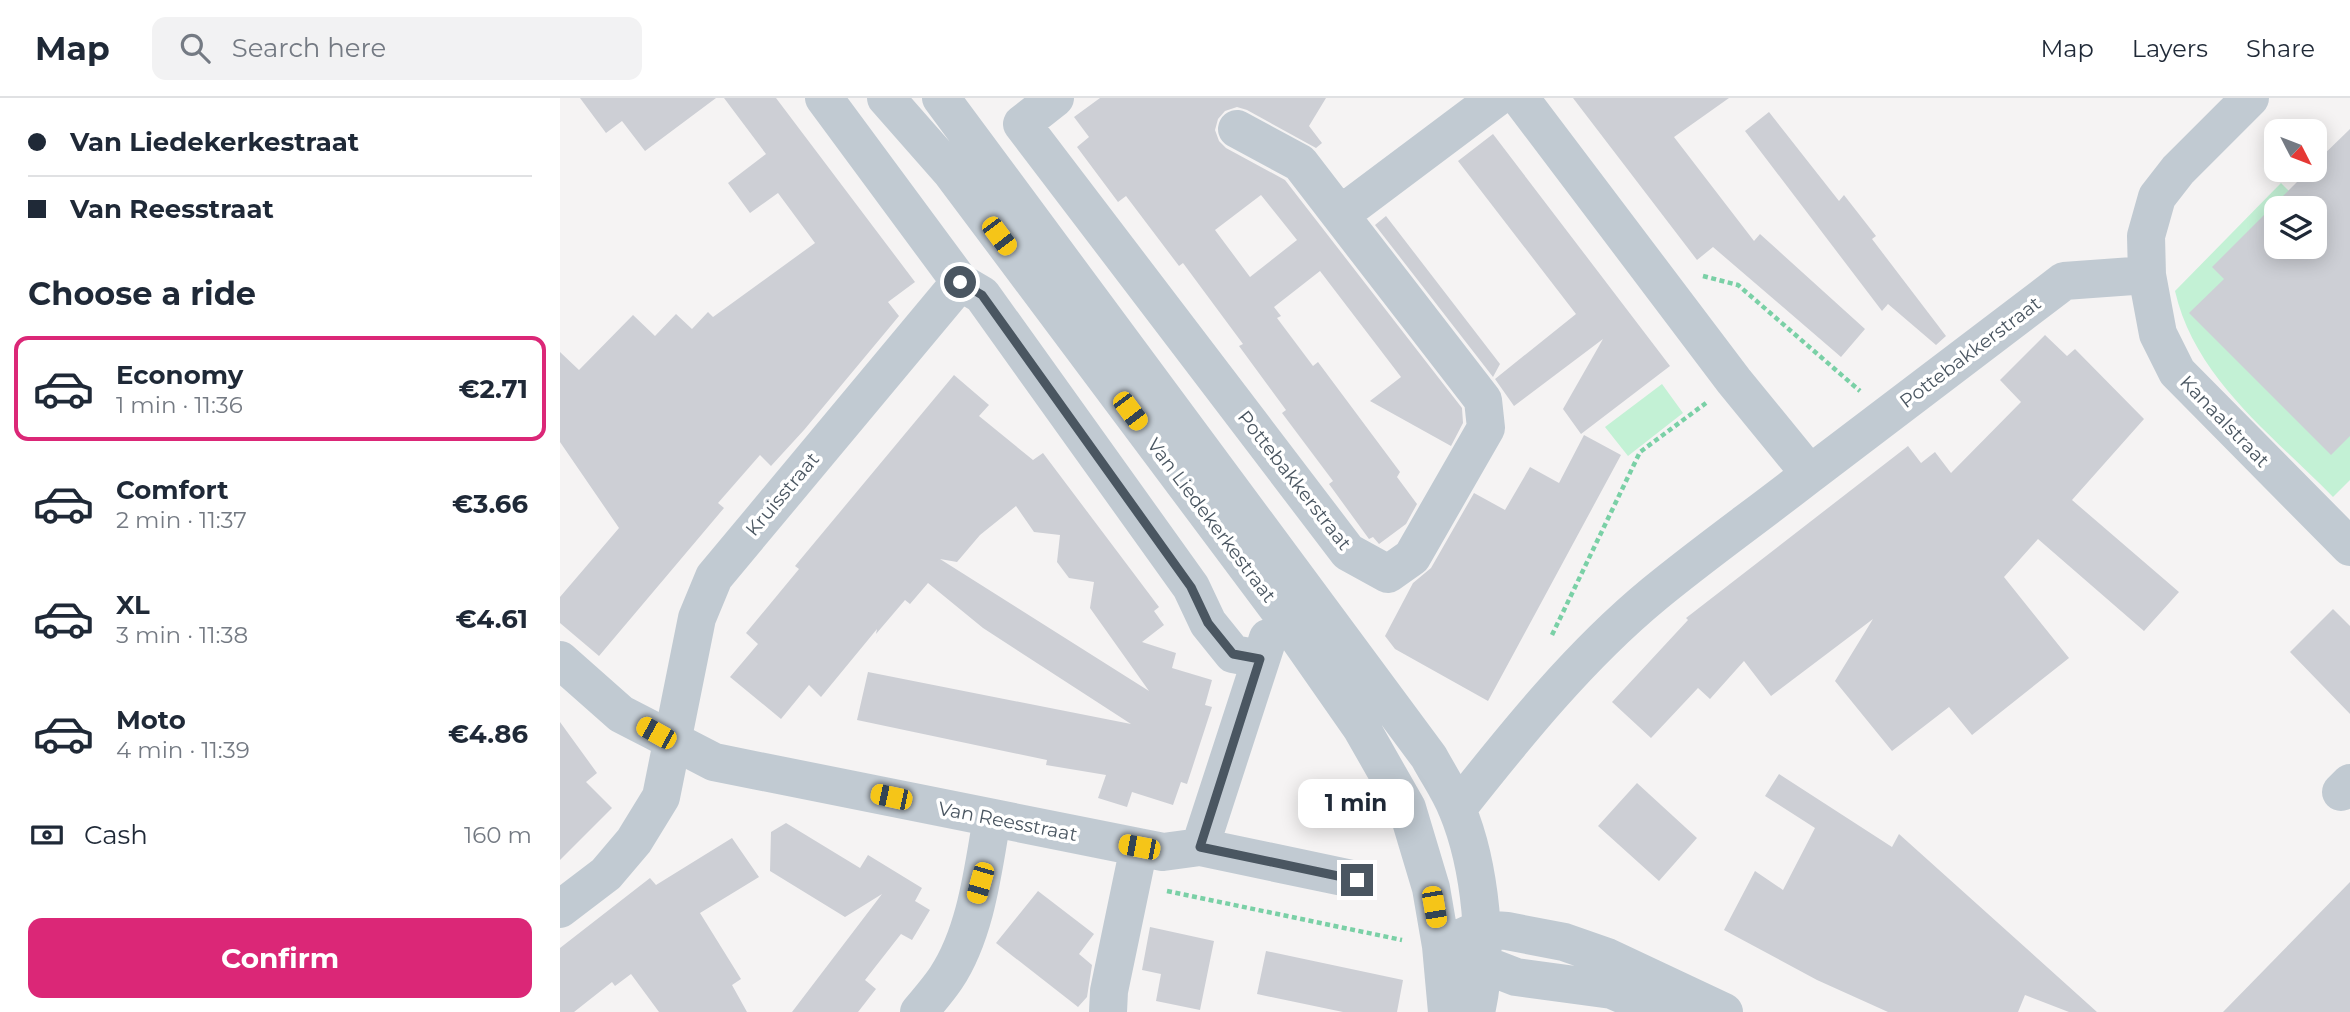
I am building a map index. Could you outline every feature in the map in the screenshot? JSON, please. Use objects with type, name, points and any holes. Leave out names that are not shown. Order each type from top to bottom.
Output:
[{"type":"street","points":[[824,98],[960,282],[982,295],[1038,368],[1191,587],[1208,623],[1233,654],[1260,659]]},
{"type":"street","name":"Van Liedekerkestraat","points":[[886,98],[952,173],[1279,610],[1362,729],[1407,808],[1431,888],[1426,944],[1447,1012]]},
{"type":"street","name":"Van Liedekerkestraat","points":[[941,98],[1429,757],[1457,809],[1469,853],[1481,948],[1481,991],[1476,1012]]},
{"type":"street","name":"Pottebakkerstraat","points":[[1055,98],[1012,111],[1348,552],[1388,574],[1412,557],[1486,428],[1483,400],[1300,163],[1237,129]]},
{"type":"street","points":[[1340,215],[1496,98]]},
{"type":"street","points":[[1520,98],[1734,381],[1810,474]]},
{"type":"street","name":"Kanaalstraat","points":[[2250,98],[2178,170],[2157,197],[2146,236],[2147,275],[2158,334],[2177,372],[2350,547]]},
{"type":"street","name":"Pottebakkerstraat","points":[[1457,809],[1513,738],[1595,651],[1653,595],[2064,281],[2147,275]]},
{"type":"street","name":"Kruisstraat","points":[[560,909],[606,874],[634,841],[661,797],[697,618],[714,578],[960,282]]},
{"type":"street","points":[[1200,847],[1260,659],[1279,610]]},
{"type":"street","name":"Van Reesstraat","points":[[560,660],[621,714],[714,762],[992,818],[1136,866],[1163,852],[1200,847],[1357,880]]},
{"type":"street","points":[[919,1012],[947,976],[961,947],[980,883],[992,818]]},
{"type":"street","points":[[1108,1012],[1109,991],[1136,866]]},
{"type":"street","points":[[1481,948],[1507,931],[1564,942],[1608,957],[1724,1012]]},
{"type":"street","points":[[1426,944],[1481,948],[1516,977],[1612,990],[1663,1012]]},
{"type":"path","points":[[1643,259],[1738,285],[1888,414]]},
{"type":"path","points":[[1551,637],[1640,452],[1734,381]]},
{"type":"path","points":[[1136,866],[1426,944]]},
{"type":"green space","points":[[2281,183],[2294,196],[2268,196]]},
{"type":"green space","points":[[2264,200],[2264,259],[2327,259],[2327,249],[2350,253],[2350,480],[2333,497],[2262,428],[2218,379],[2185,323],[2175,291]]},
{"type":"green space","points":[[1662,384],[1683,413],[1628,456],[1605,427]]},
{"type":"building","points":[[580,98],[716,98],[645,151],[622,121],[606,133]]},
{"type":"building","points":[[724,98],[776,98],[915,282],[888,302],[899,316],[804,430],[771,466],[760,455],[718,503],[724,508],[599,656],[560,623],[560,597],[619,528],[560,442],[560,352],[579,370],[633,315],[655,336],[676,314],[692,329],[708,312],[713,317],[815,243],[778,193],[750,213],[728,183],[766,154]]},
{"type":"building","points":[[1100,98],[1326,98],[1309,126],[1322,143],[1316,148],[1237,107],[1225,111],[1218,119],[1215,130],[1219,141],[1226,148],[1285,180],[1462,408],[1463,423],[1451,446],[1370,401],[1401,377],[1320,271],[1274,307],[1281,316],[1277,318],[1313,366],[1318,362],[1400,472],[1397,477],[1417,504],[1406,524],[1379,544],[1373,537],[1369,539],[1329,484],[1333,481],[1282,413],[1286,410],[1239,346],[1243,344],[1183,263],[1179,266],[1126,196],[1118,202],[1077,147],[1089,137],[1074,117]],"holes":[[[1261,195],[1297,240],[1250,277],[1215,230]]]},
{"type":"building","points":[[1573,98],[1729,98],[1674,137],[1754,241],[1760,234],[1865,329],[1841,357],[1713,247],[1697,260]]},
{"type":"building","points":[[1769,112],[1839,201],[1844,195],[1876,236],[1872,239],[1946,336],[1936,345],[1888,304],[1882,311],[1745,131]]},
{"type":"building","points":[[2350,129],[2350,436],[2331,455],[2189,313],[2224,279],[2212,267],[2264,215],[2264,259],[2327,259],[2327,196],[2283,196],[2297,182],[2328,182],[2328,150]]},
{"type":"building","points":[[1493,134],[1670,366],[1581,434],[1563,409],[1603,339],[1514,406],[1495,379],[1576,314],[1458,161]]},
{"type":"building","points":[[1386,216],[1500,364],[1493,377],[1375,225]]},
{"type":"building","points":[[2045,335],[2067,356],[2075,349],[2144,419],[2072,500],[2179,592],[2144,631],[2038,539],[2004,577],[2069,658],[1972,735],[1949,707],[1892,751],[1835,681],[1873,619],[1771,696],[1744,661],[1710,699],[1698,688],[1651,738],[1612,702],[1688,620],[1686,618],[1908,446],[1921,463],[1935,452],[1951,473],[2021,402],[2000,380]]},
{"type":"building","points":[[954,375],[989,405],[979,416],[1033,460],[1043,453],[1159,607],[1154,611],[1164,625],[1142,642],[1176,653],[1172,668],[1212,680],[1205,705],[1212,707],[1187,784],[1181,782],[1173,805],[1132,792],[1127,807],[1098,798],[1106,775],[1046,765],[1047,760],[857,720],[868,672],[1131,724],[983,628],[928,583],[910,604],[905,600],[876,634],[877,629],[821,697],[809,685],[781,719],[730,677],[758,644],[746,633],[799,569],[795,566]],"holes":[[[1016,506],[1034,532],[1060,535],[1057,562],[1069,578],[1094,582],[1090,608],[1149,691],[940,559],[957,562],[980,535]]]},
{"type":"building","points":[[1584,435],[1621,455],[1488,701],[1395,649],[1385,636],[1413,583],[1431,568],[1474,493],[1505,510],[1530,467],[1559,483]]},
{"type":"building","points":[[2333,609],[2350,626],[2350,714],[2290,652]]},
{"type":"building","points":[[560,722],[597,773],[586,782],[612,808],[560,860]]},
{"type":"building","points":[[1779,774],[1892,847],[1899,834],[2097,1012],[2069,1012],[2025,995],[2018,1012],[1888,1012],[1817,980],[1724,930],[1755,871],[1783,890],[1815,828],[1765,796]]},
{"type":"building","points":[[1637,783],[1697,838],[1659,881],[1598,826]]},
{"type":"building","points":[[786,823],[860,868],[868,855],[922,888],[915,901],[930,910],[912,940],[901,934],[865,980],[876,989],[858,1012],[792,1012],[882,894],[845,917],[770,871],[771,832]]},
{"type":"building","points":[[732,838],[759,877],[700,913],[741,979],[732,985],[747,1012],[659,1012],[631,974],[615,986],[612,982],[574,1012],[560,1012],[560,948],[650,878],[656,885]]},
{"type":"building","points":[[2350,882],[2350,1012],[2223,1012]]},
{"type":"building","points":[[1038,891],[1094,934],[1079,954],[1092,965],[1087,997],[1078,1007],[996,943]]},
{"type":"building","points":[[1150,927],[1214,941],[1200,1010],[1156,1001],[1161,974],[1142,970]]},
{"type":"building","points":[[1266,951],[1403,980],[1397,1012],[1343,1012],[1257,994]]},
{"type":"route","points":[[960,282],[982,295],[1038,368],[1191,587],[1208,623],[1233,654],[1260,659],[1200,847],[1357,880]]}]
